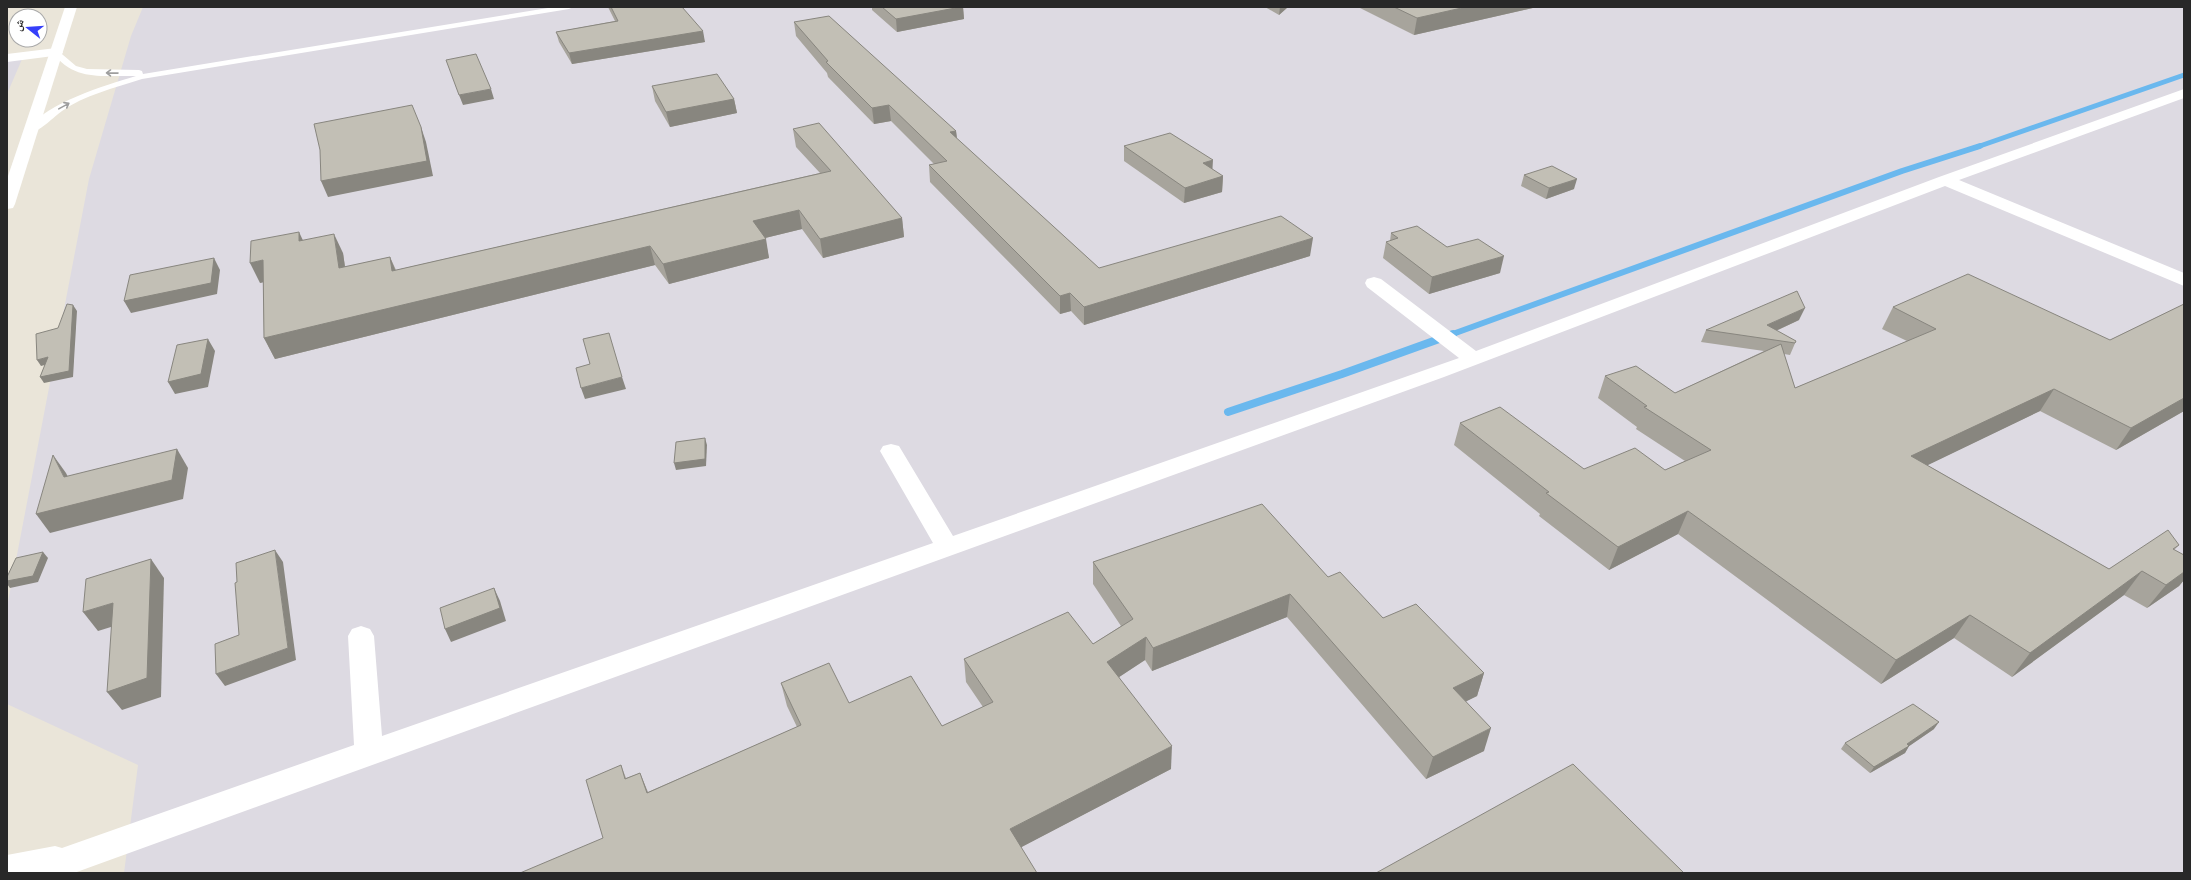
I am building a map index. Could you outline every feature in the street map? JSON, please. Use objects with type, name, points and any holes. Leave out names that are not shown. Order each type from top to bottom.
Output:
[{"type":"street","points":[[7,204],[70,7]]},
{"type":"street","points":[[7,58],[56,52]]},
{"type":"street","points":[[39,873],[76,857],[1474,359],[1945,180],[2184,93]]},
{"type":"street","points":[[1945,180],[2184,280]]},
{"type":"street","points":[[1374,282],[1474,359]]},
{"type":"street","points":[[891,451],[948,547]]},
{"type":"street","points":[[361,636],[370,753]]},
{"type":"street","points":[[7,869],[76,857]]},
{"type":"lane","points":[[32,129],[60,108],[105,88],[140,78],[207,65],[569,7]]},
{"type":"lane","points":[[56,52],[74,68],[86,72],[136,73],[207,65]]},
{"type":"shaded area","points":[[143,7],[2184,7],[2184,873],[124,873],[138,765],[7,704],[7,607],[89,179],[131,36]]},
{"type":"shaded area","points":[[23,57],[7,94],[7,60]]},
{"type":"building","points":[[611,7],[682,7],[703,31],[569,53],[556,32],[618,21]]},
{"type":"building","points":[[882,7],[961,7],[896,19]]},
{"type":"building","points":[[1394,7],[1466,7],[1417,18]]},
{"type":"building","points":[[829,16],[956,131],[950,132],[1099,268],[1281,216],[1313,238],[1084,307],[1070,293],[1060,296],[929,165],[947,161],[889,105],[872,108],[826,62],[828,61],[794,22]]},
{"type":"building","points":[[476,54],[491,89],[459,95],[446,60]]},
{"type":"building","points":[[717,74],[734,99],[666,112],[652,86]]},
{"type":"building","points":[[412,105],[421,127],[427,161],[321,181],[320,150],[314,124]]},
{"type":"building","points":[[819,123],[902,218],[820,239],[799,210],[753,221],[766,239],[663,264],[650,246],[264,338],[263,260],[250,263],[251,241],[299,232],[299,241],[334,234],[339,268],[390,257],[392,271],[831,171],[793,129]]},
{"type":"building","points":[[1170,133],[1213,160],[1203,163],[1223,176],[1185,188],[1124,146]]},
{"type":"building","points":[[1552,166],[1577,179],[1549,188],[1524,175]]},
{"type":"building","points":[[1417,226],[1447,247],[1478,239],[1504,256],[1432,277],[1386,242],[1398,238],[1391,233]]},
{"type":"building","points":[[214,258],[211,283],[124,301],[130,275]]},
{"type":"building","points":[[1968,274],[2110,340],[2184,304],[2184,398],[2131,428],[2054,389],[1911,456],[2109,569],[2168,530],[2179,545],[2173,549],[2184,555],[2184,572],[2166,585],[2142,571],[2030,653],[1970,615],[1896,660],[1688,511],[1618,547],[1546,493],[1549,492],[1460,423],[1500,407],[1584,469],[1635,448],[1665,470],[1711,450],[1644,407],[1647,406],[1605,376],[1636,366],[1675,393],[1781,344],[1795,388],[1936,329],[1893,307]]},
{"type":"building","points":[[1797,291],[1805,308],[1767,325],[1796,341],[1795,343],[1706,330]]},
{"type":"building","points":[[67,304],[73,305],[69,371],[40,377],[48,357],[37,360],[36,334],[58,328]]},
{"type":"building","points":[[609,333],[622,377],[581,388],[576,368],[590,364],[583,339]]},
{"type":"building","points":[[208,339],[201,374],[168,382],[177,345]]},
{"type":"building","points":[[705,438],[705,459],[674,463],[676,442]]},
{"type":"building","points":[[177,449],[172,480],[36,514],[53,455],[64,477]]},
{"type":"building","points":[[1262,504],[1328,577],[1340,572],[1383,618],[1416,604],[1484,673],[1453,688],[1491,728],[1433,757],[1290,594],[1153,648],[1146,637],[1107,662],[1172,746],[1010,829],[1037,873],[520,873],[603,838],[586,780],[621,765],[625,779],[640,773],[647,793],[801,725],[781,683],[829,663],[849,703],[911,676],[942,726],[993,702],[964,659],[1068,612],[1093,644],[1133,619],[1093,562]]},
{"type":"building","points":[[275,550],[288,648],[216,674],[215,644],[239,635],[235,583],[237,582],[236,563]]},
{"type":"building","points":[[43,552],[33,576],[7,581],[7,577],[16,558]]},
{"type":"building","points":[[151,559],[147,678],[107,692],[113,603],[83,612],[86,579]]},
{"type":"building","points":[[494,588],[500,608],[445,629],[440,608]]},
{"type":"building","points":[[1913,704],[1939,722],[1907,744],[1909,746],[1874,767],[1845,743]]},
{"type":"building","points":[[1573,764],[1684,873],[1376,873]]},
{"type":"waterway","points":[[1978,147],[2184,75]]},
{"type":"waterway","points":[[1450,335],[1902,171],[1978,147]]},
{"type":"waterway","points":[[1228,412],[1342,374],[1453,334]]}]
